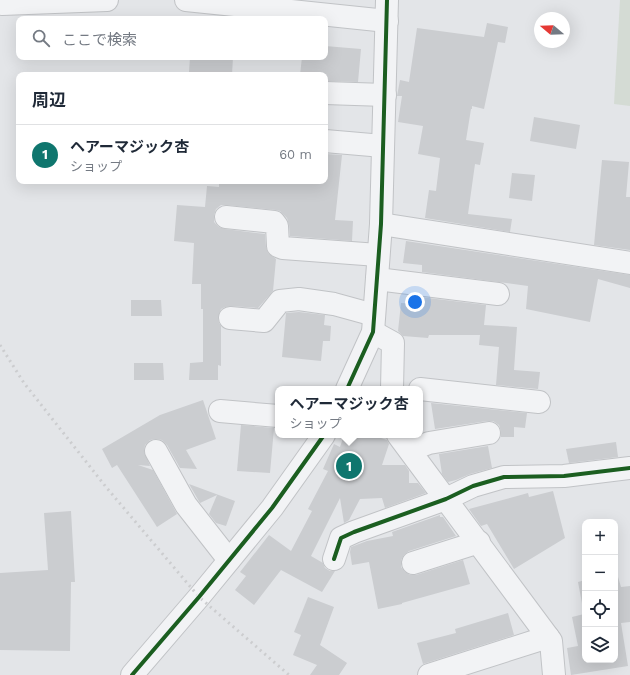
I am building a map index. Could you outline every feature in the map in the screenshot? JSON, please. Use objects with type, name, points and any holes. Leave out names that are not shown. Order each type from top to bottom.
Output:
[{"type":"street","points":[[1,0],[2,4],[107,0]]},
{"type":"street","points":[[186,0],[387,10],[381,224],[373,323],[348,386]]},
{"type":"street","points":[[328,93],[385,95]]},
{"type":"street","points":[[328,142],[383,146]]},
{"type":"street","points":[[226,217],[274,222],[277,226],[278,246],[283,248],[378,255]]},
{"type":"street","points":[[381,224],[630,263]]},
{"type":"street","points":[[377,279],[498,294]]},
{"type":"street","points":[[230,318],[264,321],[280,301],[299,299],[334,304],[373,323],[393,343],[392,386]]},
{"type":"street","points":[[423,389],[539,402]]},
{"type":"street","points":[[220,411],[275,416]]},
{"type":"street","points":[[404,442],[430,443],[489,433]]},
{"type":"street","points":[[132,675],[272,508],[322,438]]},
{"type":"street","points":[[404,442],[551,640],[554,675]]},
{"type":"street","points":[[156,451],[186,506],[229,560]]},
{"type":"street","points":[[334,559],[341,538],[446,499],[474,486],[504,477],[564,476],[630,468]]},
{"type":"street","points":[[413,563],[479,542]]},
{"type":"street","points":[[429,675],[548,637]]},
{"type":"shaded area","points":[[620,0],[630,0],[630,106],[614,104]]},
{"type":"building","points":[[487,23],[508,27],[505,43],[498,42],[484,109],[472,106],[471,109],[466,140],[484,143],[480,165],[475,164],[468,214],[512,219],[510,232],[425,218],[429,190],[436,191],[440,158],[418,154],[423,126],[398,122],[402,96],[397,96],[400,80],[409,82],[417,28],[484,37]]},
{"type":"building","points":[[328,46],[361,49],[358,82],[328,81],[328,72],[300,72],[302,60],[328,60]]},
{"type":"building","points":[[190,60],[233,60],[232,72],[189,72]]},
{"type":"building","points":[[534,117],[580,125],[576,149],[530,141]]},
{"type":"building","points":[[328,154],[342,155],[335,220],[353,221],[352,241],[290,236],[287,218],[280,211],[276,210],[227,205],[221,205],[216,209],[214,222],[219,227],[265,234],[268,253],[276,259],[273,291],[258,308],[231,306],[221,309],[218,317],[221,326],[221,366],[218,365],[218,380],[189,380],[190,363],[203,362],[203,309],[201,309],[201,284],[192,284],[194,243],[174,241],[177,205],[205,207],[207,186],[219,187],[219,184],[328,184]]},
{"type":"building","points":[[602,160],[629,162],[626,197],[630,197],[630,250],[594,245]]},
{"type":"building","points":[[512,173],[535,175],[532,201],[509,198]]},
{"type":"building","points":[[406,241],[630,275],[630,288],[598,279],[590,322],[526,309],[528,286],[422,272],[422,265],[403,263]]},
{"type":"building","points":[[420,297],[486,305],[484,325],[517,327],[514,370],[540,372],[538,389],[496,385],[499,347],[479,345],[480,335],[429,335],[428,338],[403,336],[398,331],[401,303],[419,304]]},
{"type":"building","points":[[131,300],[161,300],[162,316],[131,316]]},
{"type":"building","points":[[299,312],[325,315],[324,325],[331,326],[330,341],[323,341],[321,361],[282,357],[286,313]]},
{"type":"building","points":[[134,363],[163,363],[164,380],[134,380]]},
{"type":"building","points":[[203,400],[216,439],[186,450],[197,469],[180,468],[167,445],[162,440],[150,440],[145,445],[144,451],[150,466],[138,465],[153,470],[177,514],[157,527],[117,465],[112,468],[102,449],[160,415]]},
{"type":"building","points":[[431,403],[527,413],[525,428],[514,427],[514,437],[501,437],[499,425],[493,421],[435,429]]},
{"type":"building","points":[[241,425],[274,428],[270,473],[237,471]]},
{"type":"building","points":[[343,438],[381,438],[387,440],[389,444],[382,465],[405,465],[409,471],[409,483],[418,483],[426,493],[385,508],[382,498],[360,499],[349,520],[344,523],[340,498],[311,556],[323,563],[325,568],[330,571],[335,571],[322,592],[281,570],[254,605],[235,590],[246,576],[240,572],[269,535],[291,551],[312,511],[308,509],[328,471],[323,469],[334,444],[340,447]]},
{"type":"building","points":[[616,442],[618,457],[569,463],[566,449]]},
{"type":"building","points":[[488,446],[492,468],[448,482],[442,474],[439,454]]},
{"type":"building","points":[[189,484],[235,501],[226,526],[216,523],[209,514],[217,495],[200,503]]},
{"type":"building","points":[[553,491],[565,538],[514,569],[487,524],[481,526],[469,509],[528,493],[529,497]]},
{"type":"building","points":[[71,511],[75,582],[71,582],[70,651],[0,650],[0,573],[48,570],[44,513]]},
{"type":"building","points":[[440,515],[440,517],[443,517],[456,536],[409,551],[401,560],[401,567],[410,575],[416,575],[463,560],[470,584],[402,604],[378,609],[369,562],[352,565],[350,552],[351,547],[367,541],[393,536],[392,532]]},
{"type":"building","points":[[618,577],[621,587],[630,586],[630,622],[621,623],[628,666],[571,675],[567,648],[578,646],[572,617],[582,614],[582,663],[618,663]]},
{"type":"building","points":[[582,581],[582,603],[578,582]]},
{"type":"building","points":[[308,597],[334,607],[320,645],[347,663],[339,675],[310,675],[317,665],[293,655],[301,635],[294,632]]},
{"type":"building","points":[[508,613],[514,635],[423,664],[417,643],[456,633],[455,629]]},
{"type":"railway","points":[[0,345],[24,383],[106,487],[199,597],[289,675]]},
{"type":"cycle path","points":[[348,386],[373,332],[381,224],[387,0]]},
{"type":"cycle path","points":[[132,675],[199,597],[272,508],[322,438]]},
{"type":"cycle path","points":[[334,559],[341,538],[446,499],[473,486],[504,477],[564,476],[630,468]]},
{"type":"place","name":"ヘアーマジック杏","points":[[349,466]]}]
